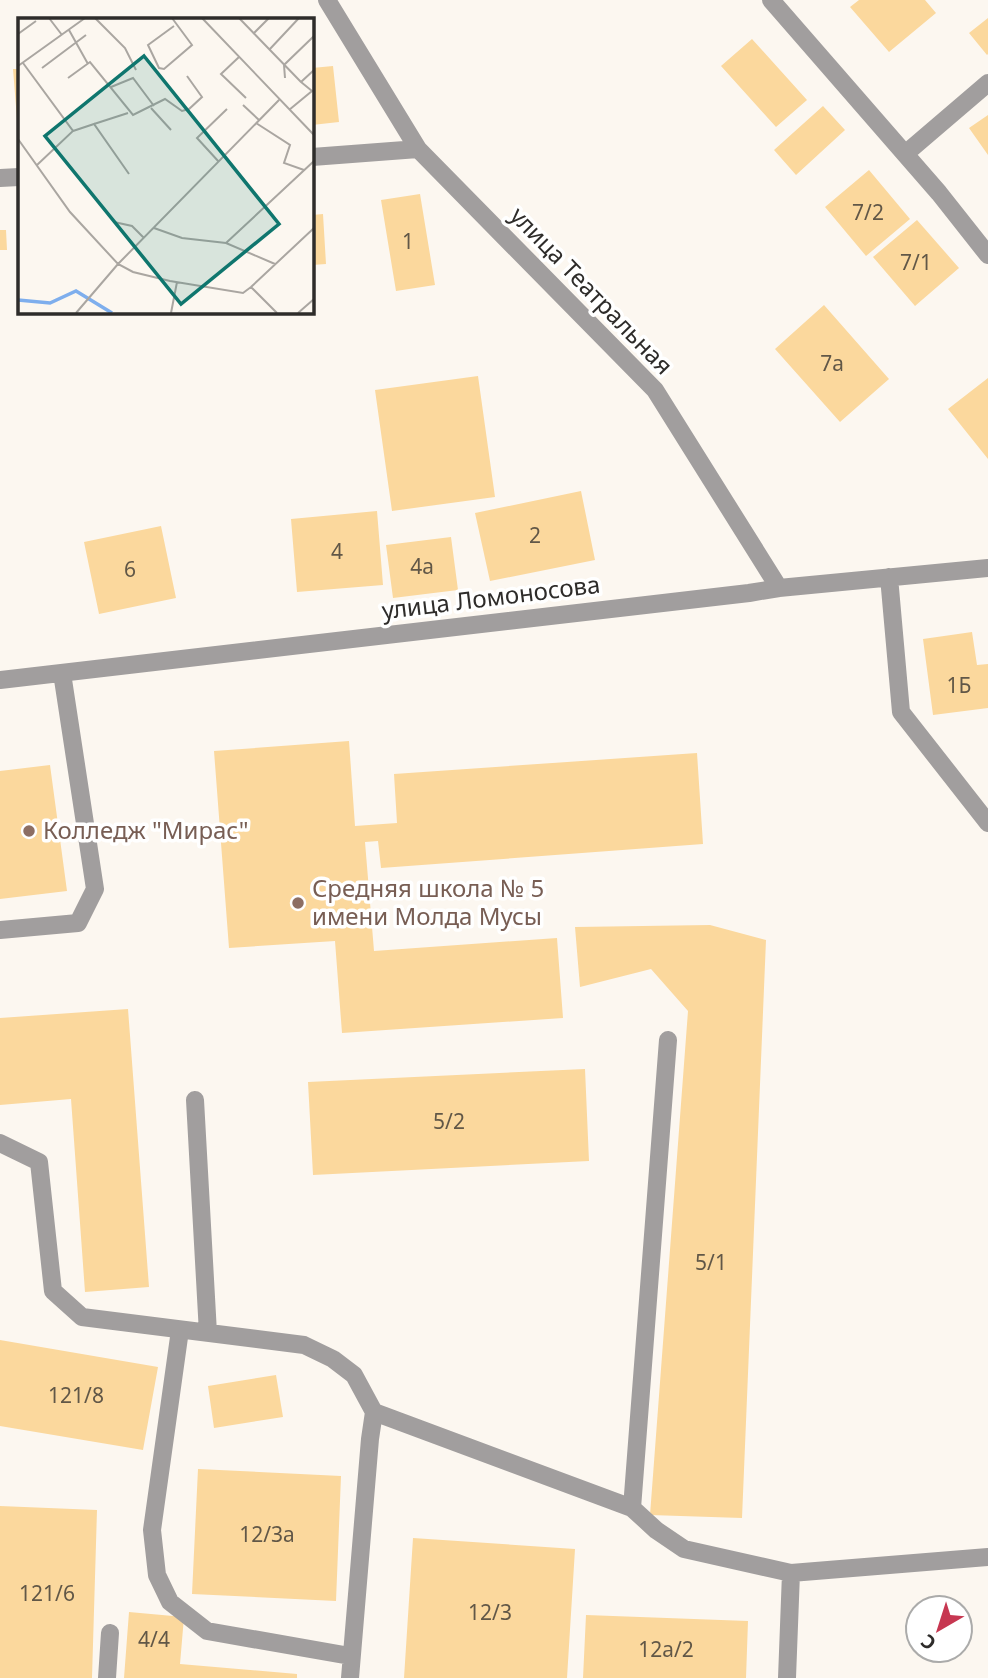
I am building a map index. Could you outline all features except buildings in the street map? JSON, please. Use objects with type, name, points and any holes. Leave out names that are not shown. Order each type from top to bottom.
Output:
[{"type":"street","name":"улица Театральная","points":[[327,0],[418,149],[655,390],[779,587]]},
{"type":"street","points":[[771,0],[905,154],[988,255]]},
{"type":"street","points":[[905,154],[988,83]]},
{"type":"street","points":[[313,157],[418,149]]},
{"type":"street","points":[[0,178],[18,177]]},
{"type":"street","name":"улица Ломоносова","points":[[0,680],[735,595],[779,587],[988,568]]},
{"type":"street","points":[[890,577],[901,712],[988,823]]},
{"type":"street","points":[[0,930],[78,923],[95,889],[62,673]]},
{"type":"street","points":[[632,1508],[668,1040]]},
{"type":"street","points":[[195,1100],[208,1333]]},
{"type":"street","points":[[0,1143],[39,1162],[52,1291],[82,1317],[304,1345],[333,1359],[354,1375],[374,1412],[350,1678]]},
{"type":"street","points":[[180,1330],[152,1530],[157,1575],[170,1602],[207,1631],[350,1657]]},
{"type":"street","points":[[374,1412],[632,1508],[656,1530],[684,1549],[791,1573],[988,1557]]},
{"type":"street","points":[[787,1678],[791,1573]]},
{"type":"street","points":[[107,1678],[110,1633]]},
{"type":"place","name":"Колледж \"Мирас\"","points":[[29,831]]},
{"type":"place","name":"Средняя школа № 5 имени Молда Мусы","points":[[298,903]]}]
